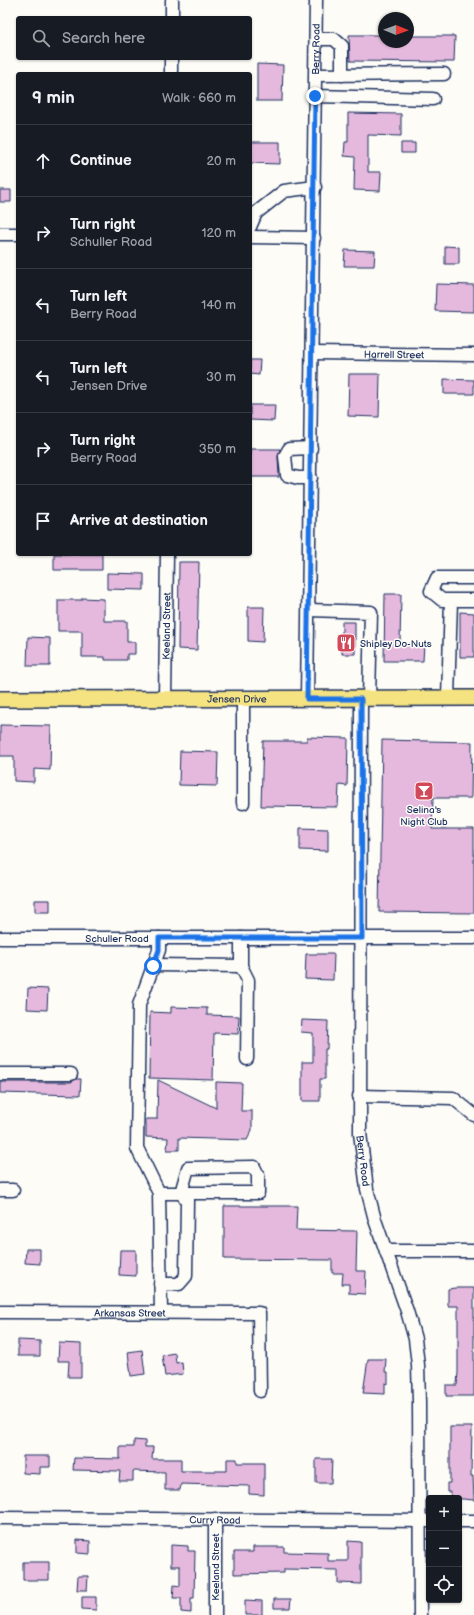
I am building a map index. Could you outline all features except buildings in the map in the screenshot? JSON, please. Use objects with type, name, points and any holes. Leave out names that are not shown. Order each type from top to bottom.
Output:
[{"type":"main road","name":"Jensen Drive","points":[[0,699],[474,698]]},
{"type":"street","points":[[172,0],[172,16]]},
{"type":"street","name":"Berry Road","points":[[307,699],[312,448],[316,0]]},
{"type":"street","points":[[316,39],[334,39],[342,46],[342,75]]},
{"type":"street","points":[[171,60],[171,72]]},
{"type":"street","points":[[316,75],[444,74]]},
{"type":"street","points":[[315,96],[434,99]]},
{"type":"street","points":[[252,222],[256,213],[284,190],[315,187]]},
{"type":"street","points":[[0,234],[16,234]]},
{"type":"street","points":[[252,237],[314,238]]},
{"type":"street","name":"Harrell Street","points":[[313,354],[474,355]]},
{"type":"street","points":[[311,478],[298,478],[286,475],[285,456],[289,449],[312,448]]},
{"type":"street","name":"Keeland Street","points":[[165,699],[167,556]]},
{"type":"street","points":[[474,578],[437,578],[431,591],[442,600],[474,600]]},
{"type":"street","points":[[448,698],[451,601]]},
{"type":"street","name":"Berry Road","points":[[309,610],[371,612],[365,699],[359,1096],[360,1133],[367,1189],[375,1220],[407,1311],[415,1339],[418,1365],[424,1522],[420,1615]]},
{"type":"street","points":[[243,699],[243,803]]},
{"type":"street","name":"Schuller Road","points":[[0,938],[474,938]]},
{"type":"street","points":[[159,938],[159,950],[139,1005],[137,1148],[159,1193],[161,1312]]},
{"type":"street","points":[[241,938],[241,966],[248,980],[247,1059]]},
{"type":"street","points":[[153,966],[241,966]]},
{"type":"street","points":[[0,1074],[71,1074]]},
{"type":"street","points":[[359,1096],[453,1098],[474,1115]]},
{"type":"street","points":[[159,1193],[181,1193],[258,1193],[258,1175],[254,1167],[188,1168],[181,1193]]},
{"type":"street","points":[[0,1190],[13,1190]]},
{"type":"street","points":[[160,1284],[179,1284],[186,1276],[187,1200],[181,1193]]},
{"type":"street","points":[[386,1251],[474,1251]]},
{"type":"street","name":"Arkansas Street","points":[[0,1312],[260,1313],[260,1391]]},
{"type":"street","name":"Curry Road","points":[[0,1518],[424,1522]]},
{"type":"street","name":"Keeland Street","points":[[214,1615],[215,1519]]},
{"type":"street","points":[[462,1521],[474,1521]]},
{"type":"place","name":"Shipley Do-Nuts","points":[[346,643]]},
{"type":"place","name":"Selina's Night Club","points":[[424,791]]},
{"type":"route","points":[[153,966],[159,950],[159,938],[362,938],[361,699],[307,699],[313,354],[315,96]]}]
